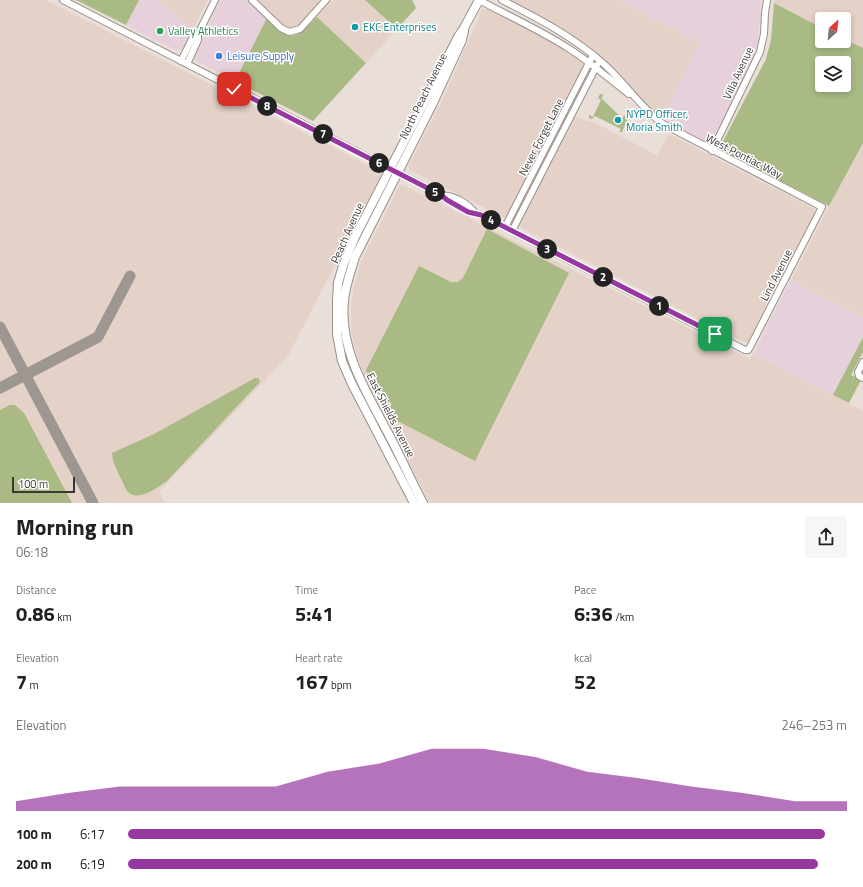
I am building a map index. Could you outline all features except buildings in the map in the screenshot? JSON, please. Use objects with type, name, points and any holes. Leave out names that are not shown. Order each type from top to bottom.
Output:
[{"type":"main road","name":"North Peach Avenue","points":[[390,168],[458,36],[479,0]]},
{"type":"main road","name":"North Peach Avenue","points":[[398,172],[432,105],[462,40],[464,28]]},
{"type":"main road","name":"Peach Avenue","points":[[341,334],[337,301],[338,283],[343,266],[352,244],[390,168]]},
{"type":"main road","points":[[341,334],[344,301],[350,271],[398,172]]},
{"type":"main road","name":"East Shields Avenue","points":[[341,334],[360,380],[423,503]]},
{"type":"main road","name":"East Shields Avenue","points":[[341,334],[342,361],[414,503]]},
{"type":"main road","points":[[361,400],[368,396]]},
{"type":"street","points":[[63,0],[441,195],[449,196],[469,206],[475,212],[512,230]]},
{"type":"street","points":[[184,62],[193,37],[198,34],[215,0]]},
{"type":"street","points":[[252,0],[281,28],[289,32],[300,30],[326,0]]},
{"type":"street","name":"West Pontiac Way","points":[[479,0],[542,32],[590,62],[663,124],[822,207]]},
{"type":"street","name":"West Pontiac Way","points":[[502,0],[558,29],[593,55],[621,80],[639,103]]},
{"type":"street","name":"Villa Avenue","points":[[712,150],[760,52],[764,34],[767,0]]},
{"type":"street","name":"Never Forget Lane","points":[[505,227],[593,55]]},
{"type":"street","name":"Never Forget Lane","points":[[512,230],[599,60]]},
{"type":"street","name":"Lind Avenue","points":[[512,230],[745,350],[750,347],[822,207]]},
{"type":"street","points":[[861,376],[863,362]]},
{"type":"shaded area","points":[[0,0],[46,0],[379,171],[381,175],[288,356],[159,492],[165,503],[0,503]]},
{"type":"shaded area","points":[[139,0],[156,0],[193,29],[182,49],[178,51],[126,25]]},
{"type":"shaded area","points":[[156,0],[208,0],[193,29]]},
{"type":"shaded area","points":[[221,0],[248,0],[267,18],[235,81],[197,61],[195,57],[213,14]]},
{"type":"shaded area","points":[[258,0],[323,0],[298,26],[290,28],[285,26]]},
{"type":"shaded area","points":[[333,0],[365,0],[397,29],[366,63],[317,17]]},
{"type":"shaded area","points":[[510,0],[617,0],[700,43],[662,118],[648,106],[614,71],[581,42],[557,25]]},
{"type":"shaded area","points":[[617,0],[761,0],[758,43],[749,67],[750,68],[711,142],[706,143],[662,118],[700,43]]},
{"type":"shaded area","points":[[775,0],[863,0],[863,48],[851,42],[851,12],[815,12],[815,24],[774,3]]},
{"type":"shaded area","points":[[487,9],[549,40],[582,61],[584,65],[505,218],[410,170],[408,166],[439,108],[482,10]]},
{"type":"shaded area","points":[[575,116],[593,122],[657,155],[669,134],[814,209],[814,214],[748,342],[743,342],[520,227],[519,223]]},
{"type":"shaded area","points":[[863,143],[863,316],[791,280]]},
{"type":"shaded area","points":[[403,185],[750,359],[753,354],[863,411],[863,503],[430,503],[365,378],[355,350],[351,325],[353,290],[361,262],[399,186]]},
{"type":"shaded area","points":[[791,280],[863,316],[863,337],[833,395],[753,354]]},
{"type":"green space","points":[[76,0],[139,0],[126,25]]},
{"type":"green space","points":[[365,0],[412,0],[416,8],[397,29]]},
{"type":"green space","points":[[774,3],[815,24],[815,48],[851,48],[851,42],[863,48],[863,143],[829,206],[721,150],[721,145],[766,59],[771,40]]},
{"type":"green space","points":[[317,17],[366,63],[313,121],[235,81],[267,18],[287,35],[292,36],[303,31]]},
{"type":"green space","points":[[600,94],[604,95],[601,98],[622,118],[625,115],[628,118],[622,132],[619,132],[621,129],[595,116],[592,119],[589,118],[589,115],[593,117],[601,100],[598,98]]},
{"type":"green space","points":[[487,229],[569,273],[475,461],[388,416],[366,370],[419,266],[451,282],[458,282],[463,278]]},
{"type":"green space","points":[[863,337],[863,352],[851,375],[861,380],[849,403],[833,395]]},
{"type":"green space","points":[[255,378],[258,378],[260,381],[259,383],[166,482],[152,491],[141,495],[136,496],[127,491],[115,465],[112,453],[154,434]]},
{"type":"green space","points":[[10,405],[15,405],[24,413],[72,503],[0,503],[0,410]]},
{"type":"taxiway","points":[[0,388],[98,337],[130,276]]},
{"type":"taxiway","points":[[0,327],[93,503]]},
{"type":"place","name":"EKC Enterprises","points":[[355,27]]},
{"type":"place","name":"Valley Athletics","points":[[160,31]]},
{"type":"place","name":"Leisure Supply","points":[[219,56]]},
{"type":"place","name":"NYPD Officer, Moria Smith","points":[[618,120]]},
{"type":"route","points":[[234,89],[398,172],[441,195],[468,212],[475,212],[715,334]]}]
